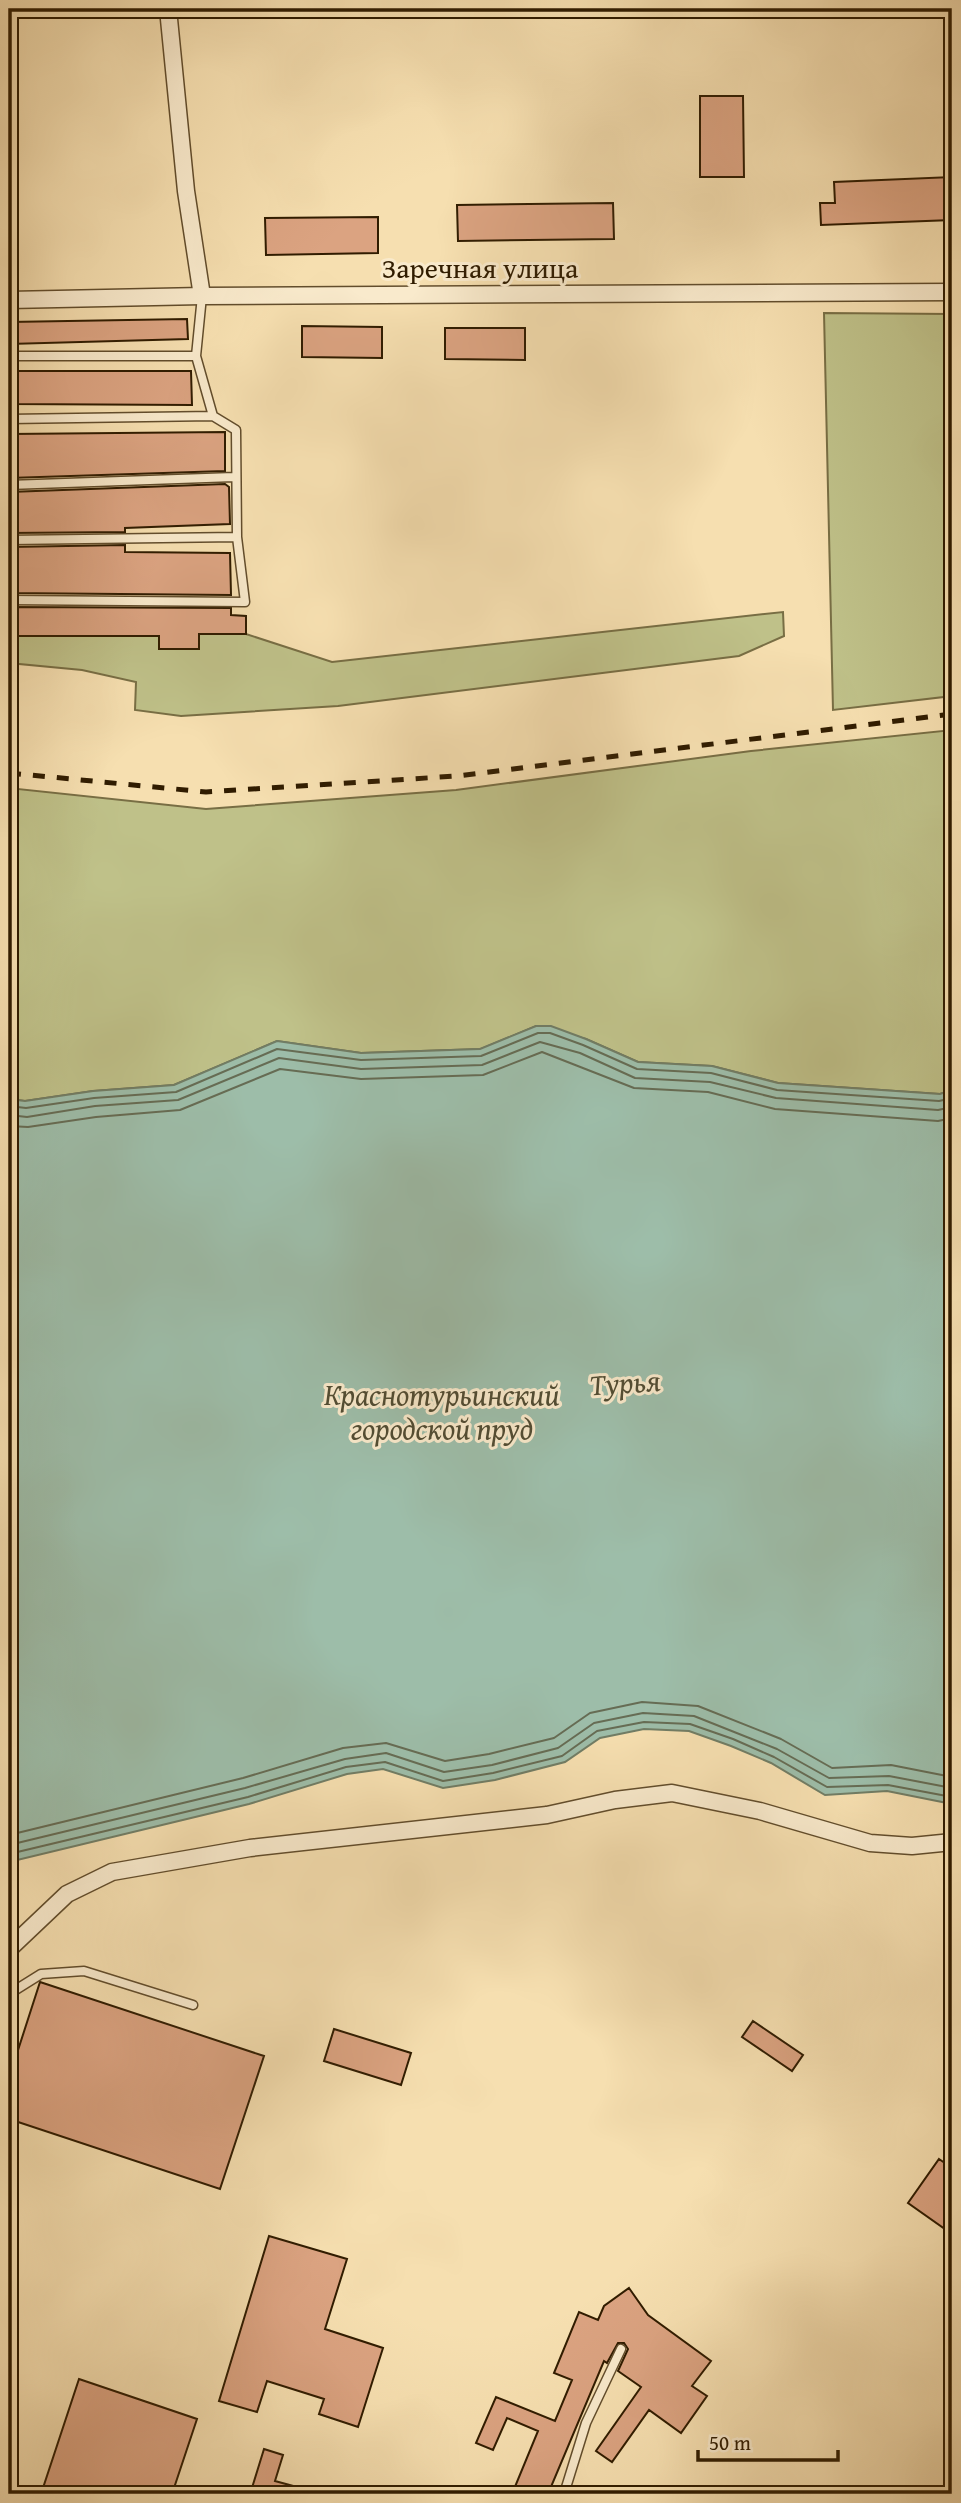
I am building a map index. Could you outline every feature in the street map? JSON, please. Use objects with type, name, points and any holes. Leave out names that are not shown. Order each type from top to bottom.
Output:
[{"type":"street","points":[[168,9],[186,191],[202,296]]},
{"type":"street","name":"Заречная улица","points":[[9,300],[202,296],[952,292]]},
{"type":"street","points":[[9,1948],[66,1894],[112,1872],[250,1848],[547,1815],[615,1800],[673,1793],[760,1811],[870,1843],[912,1846],[952,1842]]},
{"type":"lane","points":[[202,296],[196,356],[213,416]]},
{"type":"lane","points":[[9,356],[196,356]]},
{"type":"lane","points":[[9,419],[213,416],[236,430],[234,477],[237,537],[245,602],[9,600]]},
{"type":"lane","points":[[9,485],[234,477]]},
{"type":"lane","points":[[9,540],[237,537]]},
{"type":"lane","points":[[9,1994],[41,1974],[84,1971],[192,2005]]},
{"type":"lane","points":[[564,2494],[586,2423],[621,2349]]},
{"type":"green space","points":[[824,313],[952,314],[952,696],[833,710]]},
{"type":"green space","points":[[783,612],[784,636],[739,656],[338,706],[181,716],[135,710],[136,682],[82,670],[9,663],[9,636],[159,636],[160,649],[198,649],[199,634],[246,634],[332,662]]},
{"type":"green space","points":[[952,730],[952,1090],[940,1094],[778,1083],[712,1066],[638,1062],[586,1039],[536,1026],[481,1049],[361,1053],[277,1041],[174,1085],[93,1091],[25,1101],[9,1099],[9,788],[206,809],[456,790],[751,751]]},
{"type":"water","name":"Краснотурьинский городской пруд","points":[[536,1026],[551,1026],[638,1062],[712,1066],[778,1083],[940,1094],[952,1090],[952,1804],[887,1791],[825,1795],[771,1763],[731,1746],[689,1731],[644,1729],[600,1738],[565,1762],[495,1780],[443,1788],[383,1769],[347,1774],[249,1804],[9,1862],[9,1099],[25,1101],[93,1091],[174,1085],[277,1041],[361,1053],[480,1049]]},
{"type":"building","points":[[700,96],[743,96],[744,177],[700,177]]},
{"type":"building","points":[[952,177],[952,220],[821,225],[820,203],[835,203],[834,182]]},
{"type":"building","points":[[613,203],[614,239],[458,241],[457,205]]},
{"type":"building","points":[[378,217],[378,253],[266,255],[265,218]]},
{"type":"building","points":[[187,319],[188,339],[9,344],[9,322]]},
{"type":"building","points":[[302,326],[382,327],[382,358],[302,357]]},
{"type":"building","points":[[445,328],[525,328],[525,360],[445,359]]},
{"type":"building","points":[[9,371],[191,371],[192,405],[9,404]]},
{"type":"building","points":[[225,432],[225,471],[9,478],[9,434]]},
{"type":"building","points":[[225,484],[229,487],[230,524],[125,528],[125,532],[9,533],[9,492]]},
{"type":"building","points":[[125,545],[125,552],[230,553],[231,595],[9,593],[9,547]]},
{"type":"building","points":[[9,607],[231,608],[231,615],[246,616],[246,634],[199,634],[199,649],[159,649],[159,636],[9,636]]},
{"type":"building","points":[[40,1982],[264,2056],[220,2189],[9,2119],[9,2078]]},
{"type":"building","points":[[753,2021],[803,2055],[792,2071],[742,2037]]},
{"type":"building","points":[[334,2029],[411,2053],[401,2085],[324,2061]]},
{"type":"building","points":[[939,2159],[952,2168],[952,2234],[908,2203]]},
{"type":"building","points":[[269,2236],[347,2259],[325,2329],[383,2348],[358,2427],[319,2414],[324,2399],[267,2381],[257,2412],[219,2401]]},
{"type":"building","points":[[629,2288],[648,2315],[711,2361],[692,2386],[707,2396],[681,2433],[649,2410],[612,2462],[596,2451],[641,2387],[618,2371],[628,2349],[624,2343],[618,2343],[607,2363],[604,2361],[548,2494],[512,2494],[538,2431],[507,2418],[493,2450],[476,2443],[496,2397],[555,2421],[572,2380],[554,2373],[579,2312],[598,2320],[604,2306]]},
{"type":"building","points":[[79,2379],[197,2419],[172,2494],[41,2494]]},
{"type":"building","points":[[264,2449],[283,2455],[275,2481],[308,2490],[307,2494],[261,2494],[251,2491]]},
{"type":"railway","points":[[9,773],[206,792],[457,776],[952,714]]},
{"type":"water label","name":"Турья","points":[[625,1383]]}]
